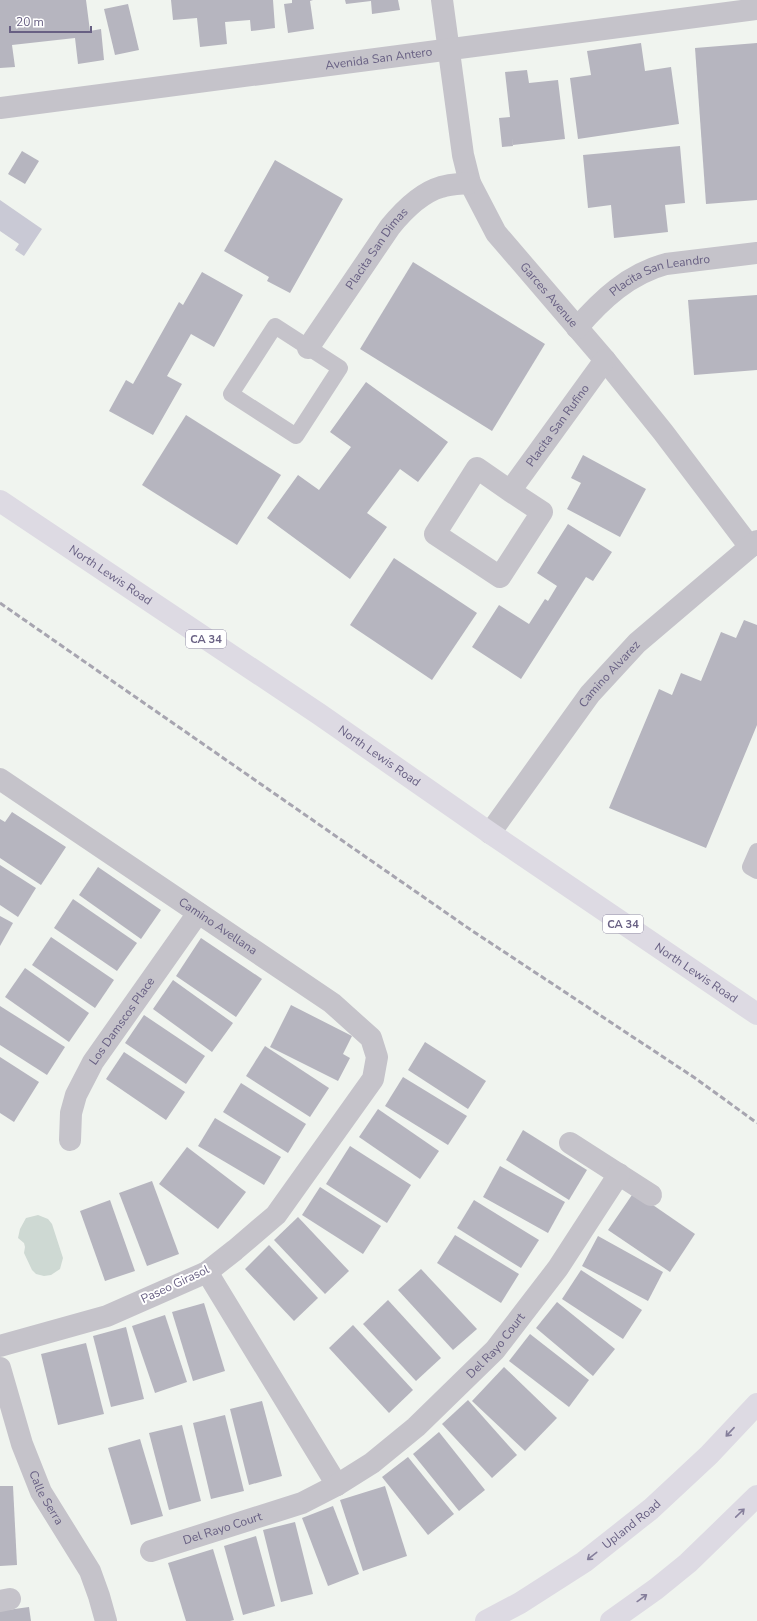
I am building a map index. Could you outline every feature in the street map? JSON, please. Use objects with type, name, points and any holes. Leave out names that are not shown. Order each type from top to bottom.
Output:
[{"type":"main road","name":"North Lewis Road","points":[[0,501],[319,714],[490,833],[756,1012]]},
{"type":"main road","name":"Upland Road","points":[[486,1621],[520,1603],[584,1562],[651,1509],[709,1455],[757,1404]]},
{"type":"main road","points":[[610,1621],[656,1589],[688,1563],[757,1496]]},
{"type":"street","name":"Garces Avenue","points":[[442,0],[462,155],[470,183],[496,233],[605,360],[755,548]]},
{"type":"street","name":"Avenida San Antero","points":[[0,108],[757,9]]},
{"type":"street","name":"Placita San Dimas","points":[[308,348],[390,227],[404,210],[421,197],[441,187],[470,183]]},
{"type":"street","name":"Placita San Leandro","points":[[577,328],[594,309],[622,284],[652,268],[666,264],[757,253]]},
{"type":"street","name":"Placita San Rufino","points":[[510,491],[605,360]]},
{"type":"street","points":[[477,468],[510,491],[542,512],[500,577],[435,534],[477,468]]},
{"type":"street","name":"Camino Alvarez","points":[[490,833],[590,694],[637,644],[755,548]]},
{"type":"street","name":"Camino Avellana","points":[[0,779],[332,1003],[371,1038],[377,1057],[374,1079],[354,1104]]},
{"type":"street","name":"Los Damscos Place","points":[[70,1140],[71,1113],[76,1095],[93,1062],[198,913]]},
{"type":"street","name":"Paseo Girasol","points":[[0,1346],[107,1316],[207,1272],[276,1215],[354,1104]]},
{"type":"street","points":[[570,1143],[651,1195]]},
{"type":"street","name":"Del Rayo Court","points":[[151,1551],[302,1503],[337,1485],[372,1463],[416,1427],[495,1350],[558,1268],[619,1174]]},
{"type":"street","points":[[207,1272],[337,1485]]},
{"type":"street","name":"Calle Serra","points":[[0,1368],[22,1444],[41,1492],[90,1571],[100,1596],[106,1621]]},
{"type":"lane","points":[[274,326],[308,348],[340,368],[296,436],[231,394],[274,326]]},
{"type":"lane","points":[[757,851],[750,866],[757,871]]},
{"type":"shaded area","points":[[0,200],[42,229],[24,256],[15,250],[19,244],[0,231]]},
{"type":"shaded area","points":[[38,1215],[48,1219],[52,1224],[63,1258],[60,1269],[51,1275],[44,1276],[36,1274],[32,1270],[24,1253],[24,1243],[18,1238],[20,1229],[26,1218]]},
{"type":"building","points":[[0,0],[86,0],[90,31],[101,29],[104,60],[78,64],[75,38],[12,45],[15,67],[0,68]]},
{"type":"building","points":[[171,0],[273,0],[275,28],[251,31],[250,20],[225,22],[227,44],[200,47],[197,18],[173,20]]},
{"type":"building","points":[[292,0],[313,0],[310,1],[314,29],[288,33],[284,4],[292,3]]},
{"type":"building","points":[[345,0],[398,0],[400,10],[372,14],[371,1],[346,4]]},
{"type":"building","points":[[128,4],[139,50],[115,55],[104,9]]},
{"type":"building","points":[[641,43],[645,71],[671,67],[679,124],[578,139],[570,78],[591,75],[587,51]]},
{"type":"building","points":[[757,43],[757,200],[706,204],[695,48]]},
{"type":"building","points":[[527,70],[529,83],[558,80],[565,139],[513,145],[512,138],[513,146],[502,147],[499,118],[510,117],[505,72]]},
{"type":"building","points":[[680,146],[685,203],[665,205],[668,232],[614,238],[611,205],[588,208],[583,155]]},
{"type":"building","points":[[22,151],[39,161],[25,184],[8,174]]},
{"type":"building","points":[[275,160],[343,199],[290,293],[267,281],[269,277],[224,251]]},
{"type":"building","points":[[413,262],[545,344],[492,431],[360,349]]},
{"type":"building","points":[[202,272],[243,295],[214,347],[191,334],[167,376],[182,384],[153,435],[109,411],[126,380],[133,384],[179,302],[183,305]]},
{"type":"building","points":[[757,295],[757,370],[694,375],[688,300]]},
{"type":"building","points":[[366,382],[448,442],[418,482],[400,469],[367,513],[387,527],[350,579],[267,518],[298,475],[319,490],[351,447],[330,432]]},
{"type":"building","points":[[186,415],[281,475],[237,545],[142,485]]},
{"type":"building","points":[[583,455],[646,489],[620,537],[567,509],[581,483],[571,478]]},
{"type":"building","points":[[568,524],[612,552],[593,581],[586,577],[521,679],[472,647],[499,605],[529,624],[545,599],[548,601],[557,586],[537,573]]},
{"type":"building","points":[[394,558],[477,613],[432,680],[350,625]]},
{"type":"building","points":[[744,620],[757,625],[757,725],[706,848],[609,808],[659,689],[672,695],[681,673],[701,681],[721,632],[736,638]]},
{"type":"building","points":[[12,812],[66,847],[41,885],[0,858],[0,819],[5,822]]},
{"type":"building","points":[[0,865],[36,888],[18,917],[0,905]]},
{"type":"building","points":[[98,867],[161,910],[141,939],[79,895]]},
{"type":"building","points":[[73,899],[137,943],[117,971],[54,928]]},
{"type":"building","points":[[0,916],[13,923],[0,946]]},
{"type":"building","points":[[51,937],[114,980],[95,1008],[32,965]]},
{"type":"building","points":[[201,938],[262,979],[236,1017],[176,976]]},
{"type":"building","points":[[25,968],[89,1013],[69,1042],[5,997]]},
{"type":"building","points":[[173,980],[233,1023],[212,1052],[153,1009]]},
{"type":"building","points":[[291,1005],[352,1036],[343,1054],[350,1058],[338,1081],[270,1047]]},
{"type":"building","points":[[0,1006],[65,1047],[47,1075],[0,1045]]},
{"type":"building","points":[[144,1015],[205,1056],[186,1084],[125,1043]]},
{"type":"building","points":[[425,1042],[486,1081],[468,1109],[408,1070]]},
{"type":"building","points":[[265,1046],[329,1088],[310,1117],[246,1076]]},
{"type":"building","points":[[124,1052],[185,1092],[166,1120],[106,1079]]},
{"type":"building","points":[[0,1057],[39,1082],[14,1122],[0,1113]]},
{"type":"building","points":[[403,1077],[467,1116],[448,1145],[385,1106]]},
{"type":"building","points":[[241,1083],[306,1124],[288,1153],[223,1112]]},
{"type":"building","points":[[378,1109],[439,1151],[420,1179],[359,1137]]},
{"type":"building","points":[[215,1118],[281,1157],[264,1185],[198,1146]]},
{"type":"building","points":[[523,1130],[587,1170],[569,1200],[506,1160]]},
{"type":"building","points":[[350,1146],[411,1185],[387,1223],[326,1184]]},
{"type":"building","points":[[187,1147],[246,1192],[218,1229],[159,1184]]},
{"type":"building","points":[[500,1166],[565,1202],[548,1233],[483,1197]]},
{"type":"building","points":[[152,1181],[179,1254],[147,1266],[119,1193]]},
{"type":"building","points":[[320,1187],[381,1226],[363,1254],[302,1215]]},
{"type":"building","points":[[634,1192],[695,1234],[670,1272],[608,1230]]},
{"type":"building","points":[[110,1200],[135,1271],[105,1281],[80,1211]]},
{"type":"building","points":[[474,1200],[539,1240],[521,1268],[457,1228]]},
{"type":"building","points":[[298,1217],[349,1271],[325,1294],[274,1240]]},
{"type":"building","points":[[455,1235],[519,1274],[501,1303],[437,1263]]},
{"type":"building","points":[[598,1236],[663,1272],[648,1301],[582,1266]]},
{"type":"building","points":[[269,1245],[318,1298],[294,1321],[245,1269]]},
{"type":"building","points":[[421,1269],[477,1329],[453,1350],[398,1290]]},
{"type":"building","points":[[581,1270],[642,1310],[623,1339],[562,1299]]},
{"type":"building","points":[[388,1300],[441,1358],[416,1381],[363,1324]]},
{"type":"building","points":[[557,1302],[615,1349],[593,1376],[536,1328]]},
{"type":"building","points":[[204,1303],[225,1371],[193,1381],[172,1312]]},
{"type":"building","points":[[165,1315],[187,1382],[155,1393],[132,1326]]},
{"type":"building","points":[[353,1325],[413,1390],[389,1413],[329,1348]]},
{"type":"building","points":[[126,1327],[144,1399],[111,1407],[93,1336]]},
{"type":"building","points":[[530,1334],[589,1380],[569,1407],[509,1361]]},
{"type":"building","points":[[86,1343],[104,1414],[58,1425],[41,1354]]},
{"type":"building","points":[[504,1367],[557,1418],[525,1451],[472,1401]]},
{"type":"building","points":[[468,1400],[517,1455],[492,1478],[442,1424]]},
{"type":"building","points":[[262,1401],[282,1476],[249,1485],[230,1409]]},
{"type":"building","points":[[225,1415],[244,1491],[211,1499],[193,1423]]},
{"type":"building","points":[[182,1425],[201,1501],[169,1510],[149,1433]]},
{"type":"building","points":[[439,1432],[485,1490],[459,1511],[413,1454]]},
{"type":"building","points":[[140,1439],[163,1516],[131,1525],[108,1448]]},
{"type":"building","points":[[408,1457],[454,1514],[428,1535],[382,1477]]},
{"type":"building","points":[[0,1486],[13,1486],[17,1565],[0,1566]]},
{"type":"building","points":[[385,1486],[407,1556],[363,1571],[340,1500]]},
{"type":"building","points":[[333,1506],[359,1574],[328,1586],[302,1518]]},
{"type":"building","points":[[295,1522],[313,1594],[281,1602],[263,1530]]},
{"type":"building","points":[[256,1536],[275,1606],[243,1615],[224,1546]]},
{"type":"building","points":[[213,1549],[234,1620],[186,1621],[168,1563]]},
{"type":"building","points":[[29,1607],[31,1621],[0,1621],[0,1611]]},
{"type":"railway","points":[[0,603],[471,930],[695,1078],[757,1123]]}]
